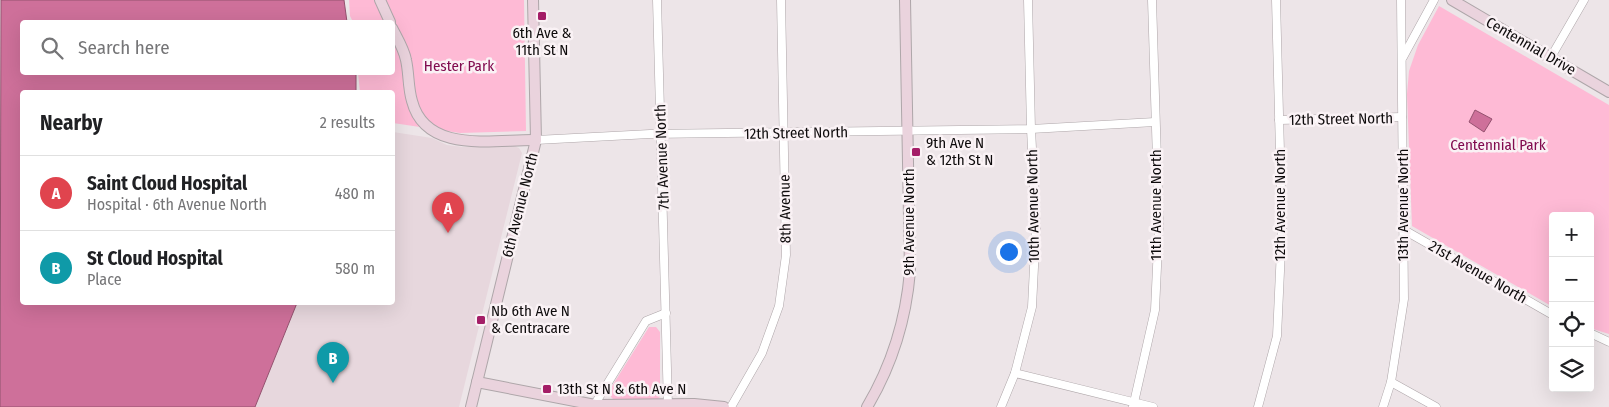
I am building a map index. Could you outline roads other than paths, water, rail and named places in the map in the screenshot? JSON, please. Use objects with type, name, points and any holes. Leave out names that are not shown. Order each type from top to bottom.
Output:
[{"type":"street","points":[[380,0],[389,20]]},
{"type":"street","name":"6th Avenue North","points":[[471,407],[536,140],[533,0]]},
{"type":"street","name":"7th Avenue North","points":[[656,0],[668,406]]},
{"type":"street","name":"8th Avenue","points":[[731,407],[762,353],[779,306],[786,255],[781,0]]},
{"type":"street","name":"9th Avenue North","points":[[868,407],[892,358],[905,312],[908,292],[911,243],[905,0]]},
{"type":"street","name":"10th Avenue North","points":[[1000,407],[1016,373],[1032,306],[1036,227],[1031,128],[1028,0]]},
{"type":"street","name":"11th Avenue North","points":[[1134,405],[1155,310],[1159,224],[1152,0]]},
{"type":"street","name":"12th Avenue North","points":[[1258,407],[1277,336],[1282,228],[1276,0]]},
{"type":"street","name":"13th Avenue North","points":[[1383,407],[1390,382],[1404,299],[1401,0]]},
{"type":"street","points":[[1402,59],[1434,0]]},
{"type":"street","name":"Centennial Drive","points":[[1452,0],[1609,92]]},
{"type":"street","points":[[1551,57],[1584,0]]},
{"type":"street","name":"12th Street North","points":[[395,34],[406,58],[412,102],[420,120],[438,134],[472,142],[661,134],[909,131],[1155,122]]},
{"type":"street","name":"12th Street North","points":[[1280,120],[1402,117]]},
{"type":"street","name":"21st Avenue North","points":[[1404,230],[1549,313]]},
{"type":"street","points":[[594,406],[646,321],[666,313]]},
{"type":"street","points":[[1594,336],[1609,342]]},
{"type":"street","points":[[1016,373],[1134,405],[1153,407]]},
{"type":"street","points":[[478,382],[594,406],[694,404],[724,407]]},
{"type":"street","points":[[1390,382],[1436,407]]},
{"type":"place","name":"6th Ave & 11th St N","points":[[542,16]]},
{"type":"place","name":"9th Ave N & 12th St N","points":[[916,152]]},
{"type":"place","name":"Saint Cloud Hospital","points":[[448,233]]},
{"type":"place","name":"Nb 6th Ave N & Centracare","points":[[481,320]]},
{"type":"place","name":"St Cloud Hospital","points":[[333,383]]},
{"type":"place","name":"13th St N & 6th Ave N","points":[[547,389]]},
{"type":"park label","name":"Hester Park","points":[[459,66]]},
{"type":"park label","name":"Centennial Park","points":[[1498,145]]}]
